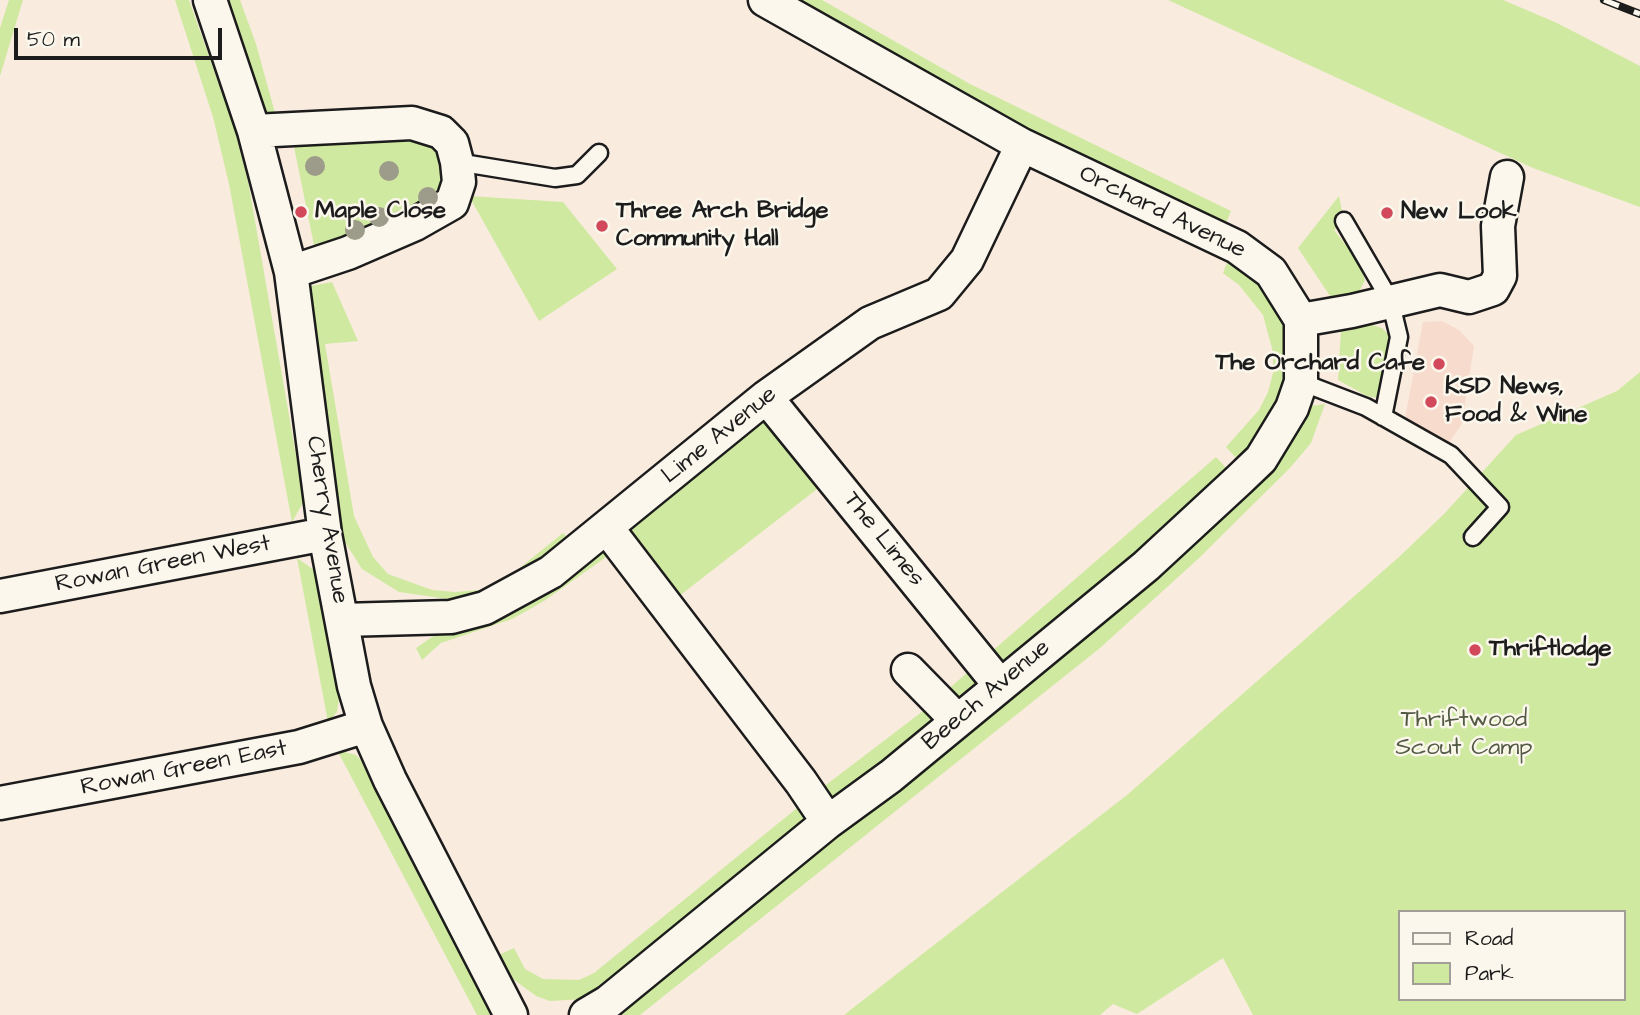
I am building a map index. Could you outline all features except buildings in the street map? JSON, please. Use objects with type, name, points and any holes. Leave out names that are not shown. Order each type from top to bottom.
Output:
[{"type":"street","name":"Cherry Avenue","points":[[210,0],[254,131],[292,272],[326,534],[354,686],[366,726],[390,780],[511,1015]]},
{"type":"street","name":"Orchard Avenue","points":[[765,0],[1022,145],[1237,247],[1271,272],[1301,320]]},
{"type":"street","points":[[254,131],[412,123],[441,132],[452,143],[459,182],[452,203],[415,224],[348,253],[292,272]]},
{"type":"street","name":"Lime Avenue","points":[[342,620],[451,617],[485,608],[533,584],[607,528],[766,397],[870,323],[939,294],[967,260],[1022,145]]},
{"type":"street","points":[[1301,320],[1352,312],[1390,300],[1440,290],[1469,298],[1493,289],[1500,276],[1497,226],[1507,177]]},
{"type":"street","name":"Beech Avenue","points":[[586,1015],[608,1002],[828,822],[891,776],[999,684],[1146,566],[1261,459],[1280,432],[1301,382],[1301,320]]},
{"type":"street","name":"The Limes","points":[[766,397],[999,684]]},
{"type":"street","points":[[607,528],[801,782],[828,822]]},
{"type":"street","name":"Rowan Green West","points":[[0,596],[326,534]]},
{"type":"street","points":[[908,670],[957,720]]},
{"type":"street","name":"Rowan Green East","points":[[0,803],[299,747],[366,726]]},
{"type":"lane","points":[[457,162],[555,178],[577,175],[599,153]]},
{"type":"lane","points":[[1344,221],[1390,300],[1399,337],[1383,417]]},
{"type":"lane","points":[[1301,382],[1383,417],[1451,455],[1500,507],[1473,537]]},
{"type":"shaded area","points":[[1442,321],[1459,330],[1474,346],[1462,424],[1447,445],[1405,418],[1423,322]]},
{"type":"green space","points":[[9,0],[23,0],[0,76],[0,28]]},
{"type":"green space","points":[[175,0],[189,0],[234,127],[248,181],[304,501],[292,522],[229,184],[213,117]]},
{"type":"green space","points":[[222,0],[240,0],[256,44],[277,120],[264,117]]},
{"type":"green space","points":[[785,0],[822,0],[970,84],[1231,211],[1225,226],[1003,119]]},
{"type":"green space","points":[[1168,0],[1503,0],[1557,23],[1640,66],[1640,207],[1533,168]]},
{"type":"green space","points":[[312,138],[424,142],[437,146],[444,154],[449,197],[317,260],[293,142]]},
{"type":"green space","points":[[469,196],[563,202],[617,269],[539,321]]},
{"type":"green space","points":[[1339,196],[1344,221],[1334,230],[1357,259],[1365,280],[1357,296],[1336,305],[1298,248]]},
{"type":"green space","points":[[1229,257],[1259,280],[1281,313],[1288,334],[1287,384],[1267,429],[1237,459],[1226,447],[1259,410],[1268,392],[1273,373],[1273,352],[1263,315],[1239,285],[1223,273]]},
{"type":"green space","points":[[332,282],[358,341],[325,344],[354,516],[373,557],[388,574],[432,590],[481,590],[506,579],[563,533],[573,543],[526,578],[462,601],[399,592],[362,569],[340,534],[305,297],[311,286]]},
{"type":"green space","points":[[1369,324],[1382,328],[1392,338],[1378,398],[1367,396],[1338,380],[1341,330]]},
{"type":"green space","name":"Thriftwood Scout Camp","points":[[1640,372],[1640,1015],[1253,1015],[1223,958],[1137,1014],[1113,1004],[1100,1015],[844,1015],[1127,795],[1399,557],[1444,514],[1516,435],[1617,391]]},
{"type":"green space","points":[[1325,404],[1311,443],[1290,468],[1198,559],[1100,648],[640,1015],[613,1015],[907,781],[1303,413],[1311,406]]},
{"type":"green space","points":[[762,412],[821,486],[674,600],[621,530]]},
{"type":"green space","points":[[1216,457],[1230,472],[1144,548],[599,993],[584,999],[550,1001],[536,996],[513,979],[499,955],[514,948],[525,969],[543,979],[579,980],[594,973],[818,791],[923,711]]},
{"type":"green space","points":[[601,550],[609,555],[544,601],[512,619],[441,643],[422,660],[416,648],[435,635],[485,620]]},
{"type":"green space","points":[[297,558],[314,570],[329,627],[339,698],[337,712],[328,722]]},
{"type":"green space","points":[[337,750],[356,755],[374,775],[496,1015],[477,1015]]},
{"type":"railway","points":[[1604,0],[1640,14]]},
{"type":"place","name":"Maple Close","points":[[301,212]]},
{"type":"place","name":"New Look","points":[[1387,213]]},
{"type":"place","name":"Three Arch Bridge Community Hall","points":[[602,226]]},
{"type":"place","name":"The Orchard Cafe","points":[[1439,364]]},
{"type":"place","name":"KSD News, Food & Wine","points":[[1431,402]]},
{"type":"place","name":"Thriftlodge","points":[[1475,650]]}]
